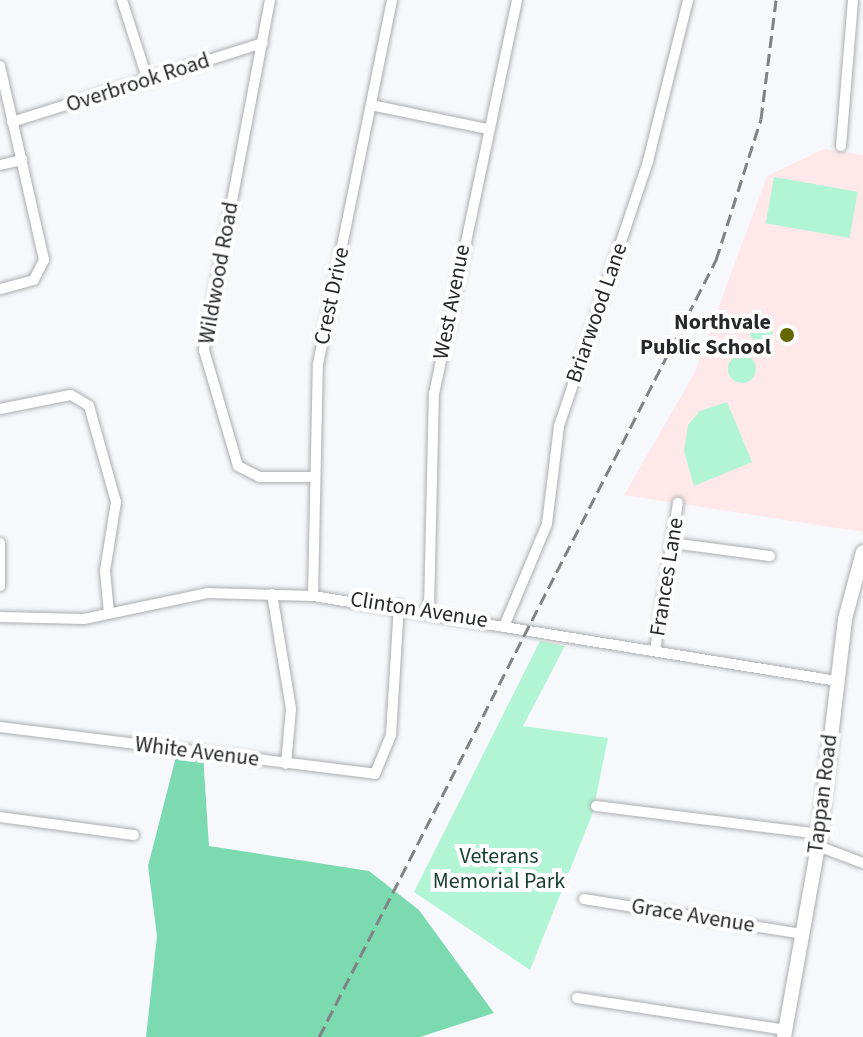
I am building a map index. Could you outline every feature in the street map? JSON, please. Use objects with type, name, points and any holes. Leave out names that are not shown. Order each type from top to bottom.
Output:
[{"type":"street","points":[[122,0],[148,81]]},
{"type":"street","name":"Wildwood Road","points":[[270,0],[204,350],[238,466],[260,477],[313,477]]},
{"type":"street","name":"Crest Drive","points":[[313,596],[313,477],[318,364],[392,0]]},
{"type":"street","name":"West Avenue","points":[[429,610],[434,394],[487,129],[517,0]]},
{"type":"street","name":"Briarwood Lane","points":[[505,624],[547,524],[562,417],[648,161],[688,0]]},
{"type":"street","points":[[841,146],[853,0]]},
{"type":"street","name":"Overbrook Road","points":[[12,122],[263,43]]},
{"type":"street","points":[[0,66],[44,260],[34,280],[0,289]]},
{"type":"street","points":[[371,105],[487,129]]},
{"type":"street","points":[[0,165],[22,160]]},
{"type":"street","points":[[0,409],[71,395],[89,406],[116,502],[105,571],[109,613]]},
{"type":"street","name":"Frances Lane","points":[[655,651],[678,503]]},
{"type":"street","points":[[0,543],[0,586]]},
{"type":"street","points":[[672,543],[770,556]]},
{"type":"street","name":"Tappan Road","points":[[784,1033],[819,840],[837,681],[863,552]]},
{"type":"street","name":"Clinton Avenue","points":[[0,617],[61,622],[207,593],[313,596],[399,605],[837,681]]},
{"type":"street","points":[[272,594],[291,709],[286,764]]},
{"type":"street","name":"White Avenue","points":[[0,727],[368,775],[387,759],[399,605]]},
{"type":"street","points":[[596,806],[819,840],[863,863]]},
{"type":"street","points":[[0,817],[134,835]]},
{"type":"street","name":"Grace Avenue","points":[[584,899],[803,934]]},
{"type":"street","points":[[577,998],[784,1033]]},
{"type":"shaded area","name":"Northvale Public School","points":[[824,149],[863,155],[863,532],[624,495],[694,374],[767,176]]},
{"type":"green space","points":[[774,177],[858,192],[850,238],[766,223]]},
{"type":"green space","points":[[761,318],[769,322],[773,330],[769,338],[761,342],[753,338],[749,330],[753,322]]},
{"type":"green space","points":[[742,355],[752,359],[756,369],[752,379],[742,383],[732,379],[728,369],[732,359]]},
{"type":"green space","points":[[727,402],[752,462],[694,486],[684,451],[688,425],[700,411]]},
{"type":"green space","name":"Veterans Memorial Park","points":[[540,641],[565,646],[523,726],[608,738],[593,812],[530,970],[414,892]]},
{"type":"green space","points":[[178,749],[203,754],[209,846],[369,871],[419,910],[494,1013],[420,1037],[146,1037],[157,936],[148,866]]},
{"type":"railway","points":[[319,1037],[716,260],[761,119],[776,0]]},
{"type":"place","name":"Northvale Public School","points":[[787,335]]}]
